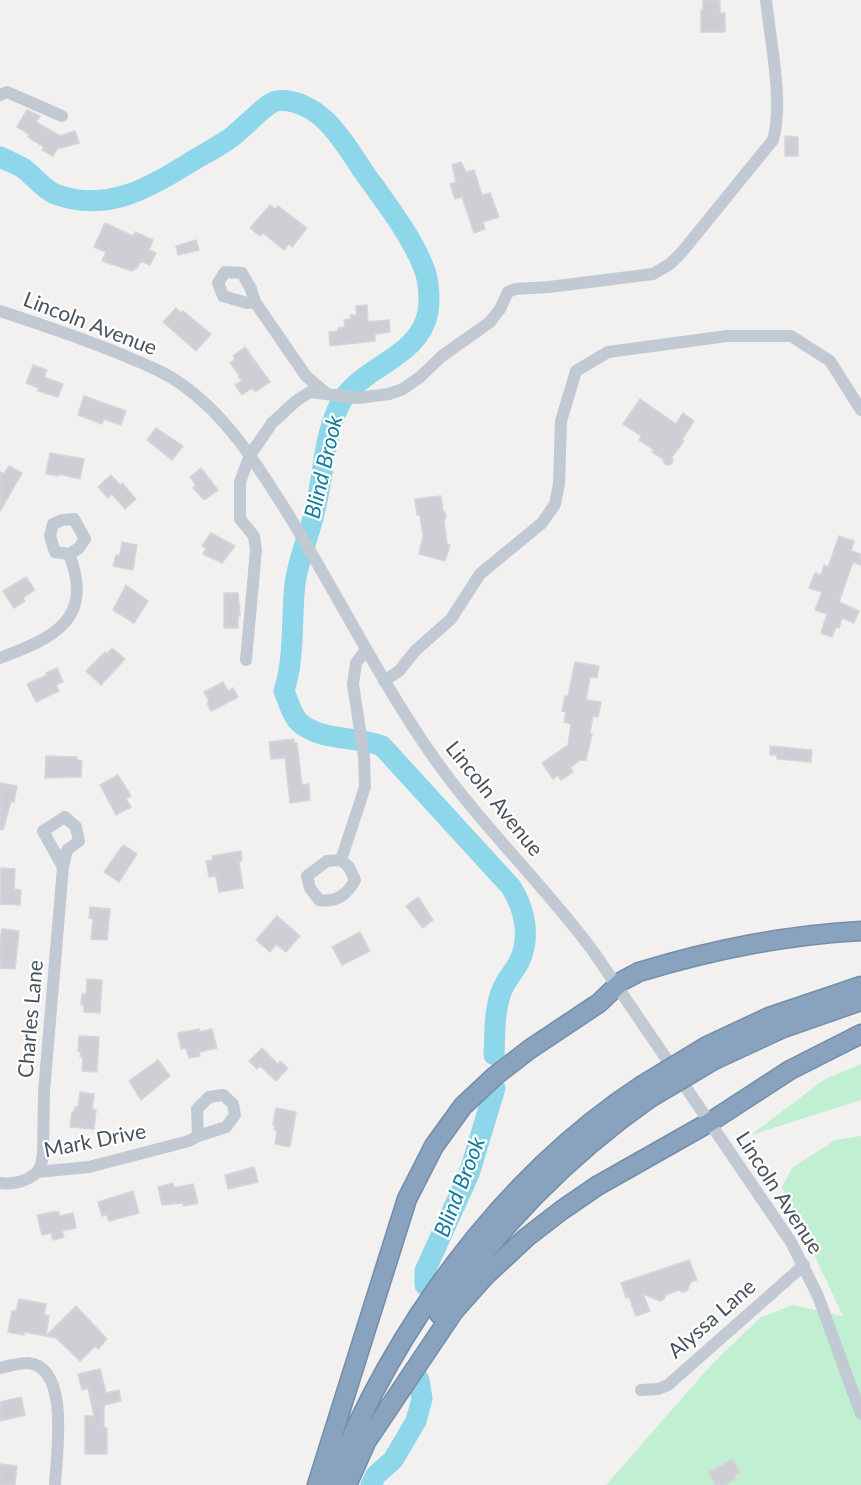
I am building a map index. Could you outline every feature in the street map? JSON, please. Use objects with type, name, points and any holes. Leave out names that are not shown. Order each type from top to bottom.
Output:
[{"type":"highway","points":[[317,1485],[407,1199],[434,1146],[463,1106],[495,1076],[530,1049],[599,1003],[627,977],[715,951],[795,937],[861,931]]},
{"type":"highway","points":[[331,1485],[351,1439],[391,1362],[425,1308],[505,1203],[535,1173],[584,1129],[769,1017],[861,986]]},
{"type":"highway","points":[[710,1053],[861,1001]]},
{"type":"highway","points":[[366,1442],[454,1311],[505,1256],[544,1223],[597,1186],[710,1122],[790,1070],[861,1034]]},
{"type":"highway","points":[[347,1485],[366,1442],[406,1365],[441,1311],[492,1242],[535,1194],[646,1092]]},
{"type":"street","points":[[246,660],[256,550],[254,536],[240,519],[240,482],[250,455],[272,423],[296,401],[310,392],[358,398],[389,394],[403,389],[420,377],[442,356],[490,322],[500,309],[508,292],[516,289],[549,288],[653,274],[676,258],[773,140],[777,127],[778,102],[766,0]]},
{"type":"street","points":[[0,95],[8,92],[62,116]]},
{"type":"street","points":[[255,302],[306,376],[328,395]]},
{"type":"street","name":"Lincoln Avenue","points":[[0,311],[92,341],[153,368],[181,383],[231,430],[250,455],[321,566],[384,681],[434,758],[494,835],[564,912],[780,1226],[804,1265],[818,1296],[861,1414]]},
{"type":"street","points":[[384,681],[399,671],[416,650],[451,619],[480,574],[542,523],[555,504],[559,484],[561,421],[576,371],[608,352],[727,336],[791,336],[830,361],[861,410]]},
{"type":"street","points":[[0,658],[46,638],[60,628],[71,615],[76,602],[78,585],[75,568],[69,554]]},
{"type":"street","points":[[341,860],[365,787],[364,757],[353,684],[356,663],[366,650]]},
{"type":"street","name":"Charles Lane","points":[[37,1172],[41,1166],[43,1154],[45,1092],[63,867]]},
{"type":"street","name":"Mark Drive","points":[[0,1183],[20,1182],[31,1178],[37,1172],[89,1167],[189,1141],[198,1136]]},
{"type":"street","name":"Alyssa Lane","points":[[641,1390],[658,1389],[668,1385],[804,1265]]},
{"type":"street","points":[[0,1368],[29,1363],[44,1371],[53,1385],[58,1416],[55,1485]]},
{"type":"green space","points":[[861,1064],[861,1100],[751,1135],[825,1079]]},
{"type":"green space","points":[[861,1136],[861,1485],[606,1485],[712,1364],[761,1317],[793,1305],[843,1316],[782,1187],[792,1168],[835,1140]]},
{"type":"building","points":[[703,0],[720,0],[720,13],[725,13],[725,32],[701,32]]},
{"type":"building","points":[[27,110],[40,116],[36,122],[60,136],[75,131],[79,143],[57,149],[53,156],[42,150],[44,147],[17,127]]},
{"type":"building","points":[[785,136],[798,137],[798,156],[785,156]]},
{"type":"building","points":[[461,162],[466,172],[474,170],[482,195],[490,193],[499,217],[483,222],[485,229],[474,233],[462,197],[455,199],[450,184],[456,182],[452,165]]},
{"type":"building","points":[[270,205],[275,209],[278,206],[307,228],[292,247],[289,244],[284,250],[263,233],[260,236],[250,228]]},
{"type":"building","points":[[105,223],[133,236],[135,232],[153,240],[149,250],[156,253],[150,265],[141,261],[132,271],[102,261],[106,252],[94,247]]},
{"type":"building","points":[[196,240],[199,250],[178,255],[176,246]]},
{"type":"building","points":[[367,305],[368,322],[389,320],[390,332],[375,334],[375,341],[330,346],[329,332],[345,327],[344,320],[351,319],[350,315],[357,315],[356,306]]},
{"type":"building","points":[[176,308],[211,334],[196,351],[163,322]]},
{"type":"building","points":[[245,347],[270,382],[255,392],[252,388],[242,395],[235,385],[242,381],[230,363],[235,359],[233,356]]},
{"type":"building","points":[[33,365],[47,370],[44,377],[63,384],[58,397],[38,391],[39,388],[26,383]]},
{"type":"building","points":[[84,396],[126,411],[121,425],[104,419],[102,424],[78,415]]},
{"type":"building","points":[[640,399],[676,424],[683,413],[694,421],[682,439],[684,441],[672,457],[671,464],[664,463],[663,459],[652,452],[654,450],[639,440],[641,436],[623,424]]},
{"type":"building","points":[[156,428],[183,446],[172,460],[147,440]]},
{"type":"building","points":[[50,453],[84,459],[80,479],[59,474],[59,476],[46,474]]},
{"type":"building","points":[[9,466],[22,473],[0,511],[0,472],[4,474]]},
{"type":"building","points":[[201,468],[218,490],[206,499],[203,499],[193,488],[196,485],[190,477]]},
{"type":"building","points":[[111,475],[120,485],[122,483],[136,499],[125,509],[112,494],[108,498],[98,487]]},
{"type":"building","points":[[441,496],[446,517],[444,520],[447,544],[450,545],[445,561],[419,554],[423,536],[415,499]]},
{"type":"building","points":[[211,533],[235,546],[222,563],[203,554],[206,549],[202,546]]},
{"type":"building","points":[[839,536],[854,541],[851,551],[861,554],[861,565],[853,562],[839,602],[859,611],[854,623],[842,618],[839,628],[836,627],[832,637],[821,633],[827,614],[815,610],[822,592],[809,588],[815,573],[821,575],[824,565],[828,567]]},
{"type":"building","points":[[122,542],[137,545],[133,570],[113,566],[116,555],[120,555]]},
{"type":"building","points":[[26,577],[35,590],[23,598],[25,601],[14,608],[3,591]]},
{"type":"building","points":[[126,585],[148,601],[134,623],[113,610]]},
{"type":"building","points":[[224,593],[238,593],[240,616],[238,616],[238,628],[224,628]]},
{"type":"building","points":[[112,648],[125,659],[101,685],[86,671]]},
{"type":"building","points":[[575,662],[599,666],[597,678],[590,677],[586,700],[601,702],[598,717],[593,716],[590,733],[592,734],[586,760],[580,760],[570,768],[573,772],[561,780],[558,775],[553,779],[542,763],[568,745],[571,724],[564,722],[566,712],[562,711],[565,696],[568,696]]},
{"type":"building","points":[[57,668],[63,682],[56,685],[59,691],[36,702],[27,684]]},
{"type":"building","points":[[223,682],[228,691],[233,688],[238,697],[211,711],[204,692]]},
{"type":"building","points":[[294,739],[294,743],[297,743],[302,785],[309,784],[310,800],[290,803],[285,758],[271,759],[269,742]]},
{"type":"building","points":[[770,746],[812,750],[811,762],[777,759],[777,755],[770,755]]},
{"type":"building","points":[[46,756],[77,757],[77,760],[82,761],[81,777],[45,778]]},
{"type":"building","points":[[118,775],[131,796],[126,799],[131,807],[116,815],[100,785]]},
{"type":"building","points":[[0,783],[17,786],[14,802],[11,801],[3,830],[0,829]]},
{"type":"building","points":[[123,845],[137,854],[119,882],[104,872]]},
{"type":"building","points":[[241,851],[242,861],[239,861],[243,888],[219,892],[216,876],[209,877],[206,861],[213,860],[212,856]]},
{"type":"building","points":[[1,868],[15,869],[14,889],[21,890],[20,905],[0,904]]},
{"type":"building","points":[[418,897],[433,920],[423,928],[406,906]]},
{"type":"building","points":[[90,907],[110,909],[107,940],[91,939],[93,919],[89,918]]},
{"type":"building","points":[[277,916],[300,936],[286,952],[276,944],[270,952],[256,940]]},
{"type":"building","points":[[2,929],[19,931],[15,969],[0,968]]},
{"type":"building","points":[[360,932],[370,951],[342,965],[332,947]]},
{"type":"building","points":[[87,979],[102,980],[100,1013],[84,1012],[84,1005],[81,1005],[82,994],[86,994]]},
{"type":"building","points":[[199,1029],[199,1032],[212,1029],[217,1048],[199,1052],[200,1056],[189,1058],[186,1048],[181,1049],[178,1033]]},
{"type":"building","points":[[79,1036],[99,1037],[97,1072],[82,1071],[83,1057],[80,1057],[81,1052],[78,1051]]},
{"type":"building","points":[[262,1048],[278,1064],[280,1061],[288,1068],[276,1081],[260,1066],[257,1069],[249,1061]]},
{"type":"building","points":[[158,1060],[170,1076],[141,1100],[129,1081]]},
{"type":"building","points":[[80,1092],[94,1094],[92,1109],[96,1110],[94,1129],[70,1127],[72,1112],[75,1107],[78,1107]]},
{"type":"building","points":[[276,1108],[296,1112],[290,1147],[275,1144],[277,1131],[274,1130],[273,1125]]},
{"type":"building","points":[[254,1167],[258,1182],[228,1189],[225,1175]]},
{"type":"building","points":[[173,1183],[174,1188],[193,1184],[198,1203],[184,1206],[183,1203],[162,1205],[158,1187]]},
{"type":"building","points":[[133,1191],[139,1213],[109,1221],[107,1215],[102,1216],[98,1202]]},
{"type":"building","points":[[59,1212],[59,1216],[73,1213],[76,1228],[62,1231],[64,1237],[53,1240],[51,1233],[42,1235],[37,1215]]},
{"type":"building","points":[[689,1260],[697,1280],[691,1282],[687,1291],[679,1290],[666,1295],[660,1301],[643,1294],[650,1311],[636,1316],[621,1283]]},
{"type":"building","points":[[19,1299],[46,1304],[44,1315],[49,1316],[46,1336],[8,1332],[12,1311],[16,1311]]},
{"type":"building","points":[[76,1306],[107,1339],[98,1349],[95,1346],[80,1361],[56,1338],[46,1336]]},
{"type":"building","points":[[100,1369],[106,1393],[119,1390],[121,1401],[104,1405],[107,1454],[85,1454],[85,1416],[94,1416],[88,1388],[82,1390],[78,1374]]},
{"type":"building","points":[[21,1397],[25,1415],[0,1421],[0,1402]]},
{"type":"building","points":[[733,1459],[740,1473],[734,1476],[736,1479],[725,1485],[715,1485],[709,1472]]},
{"type":"building","points":[[0,1464],[17,1466],[15,1485],[0,1485]]},
{"type":"waterway","name":"Blind Brook","points":[[0,157],[23,168],[55,194],[91,201],[109,199],[142,189],[158,181],[229,139],[272,103],[290,101],[310,109],[332,127],[388,205],[418,254],[427,277],[429,295],[428,312],[422,328],[401,352],[348,392],[334,418],[327,442],[314,515],[297,574],[291,651],[284,691],[296,718],[306,727],[326,735],[382,746],[511,887],[523,914],[525,943],[519,962],[499,997],[495,1022],[494,1055]]},
{"type":"waterway","name":"Blind Brook","points":[[425,1285],[425,1271],[469,1174],[495,1088]]},
{"type":"waterway","name":"Blind Brook","points":[[371,1485],[376,1475],[393,1460],[416,1421],[422,1399],[419,1380]]}]
